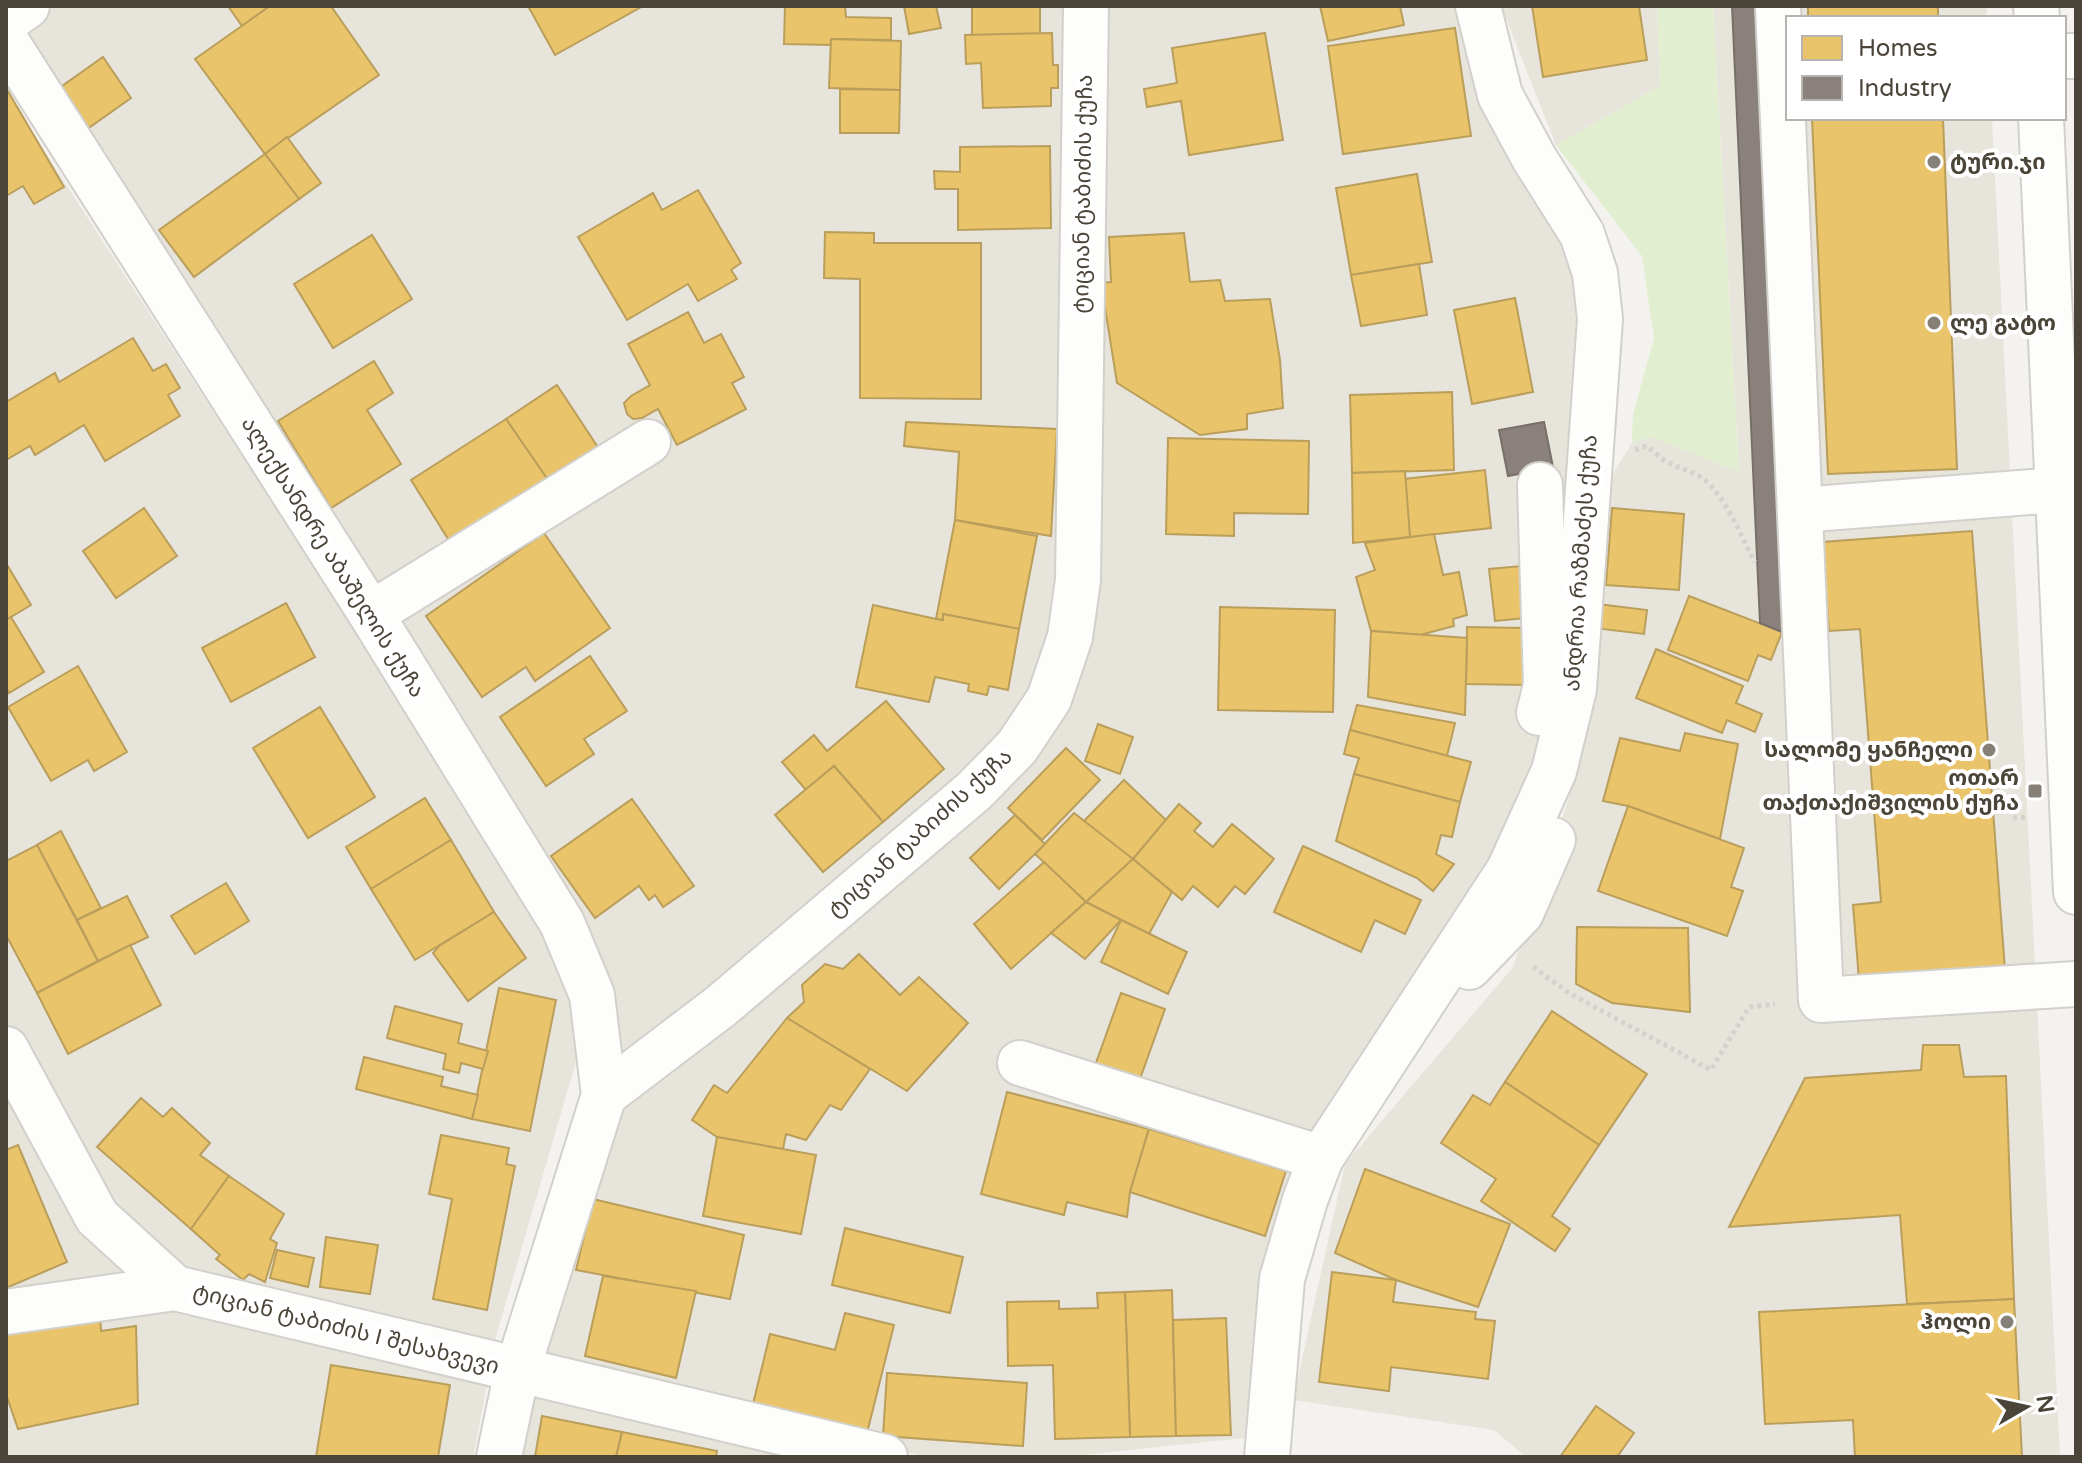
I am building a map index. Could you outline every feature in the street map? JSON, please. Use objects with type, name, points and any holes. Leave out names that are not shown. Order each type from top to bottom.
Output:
[{"type":"street","points":[[6,21],[27,6]]},
{"type":"street","name":"ტიციან ტაბიძის ქუჩა","points":[[604,1095],[721,1006],[974,791],[1017,747],[1049,699],[1070,637],[1078,580],[1086,6]]},
{"type":"street","name":"ანდრია რაზმაძეს ქუჩა","points":[[1267,1457],[1282,1279],[1321,1158],[1509,870],[1554,771],[1574,689],[1600,319],[1595,273],[1582,234],[1534,158],[1500,95],[1478,6]]},
{"type":"street","points":[[1778,6],[1821,1000],[2076,984]]},
{"type":"street","name":"ალექსანდრე აბაშელის ქუჩა","points":[[6,41],[371,614],[562,923],[592,995],[604,1095]]},
{"type":"street","points":[[2041,120],[2057,490],[2073,759],[2076,892]]},
{"type":"street","points":[[371,614],[648,442]]},
{"type":"street","points":[[1540,485],[1546,685],[1516,799],[1473,891],[1429,972],[1432,988],[1469,967],[1521,913],[1585,768]]},
{"type":"street","points":[[1800,510],[2057,490]]},
{"type":"street","name":"ტიციან ტაბიძის I შესახვევი","points":[[6,1049],[97,1217],[175,1288]]},
{"type":"street","points":[[1020,1063],[1321,1158]]},
{"type":"street","points":[[499,1457],[517,1371],[604,1095]]},
{"type":"street","name":"ტიციან ტაბიძის I შესახვევი","points":[[6,1312],[175,1288],[885,1457]]},
{"type":"path","points":[[1647,446],[1667,462],[1705,480],[1735,519],[1741,538],[1756,564]]},
{"type":"path","points":[[1496,940],[1569,993],[1711,1070],[1749,1007]]},
{"type":"shaded area","points":[[6,6],[1077,6],[1067,619],[1014,729],[606,1082],[591,975]]},
{"type":"shaded area","points":[[1106,6],[1475,6],[1562,230],[1585,304],[1552,766],[1272,1264],[1244,1438],[1063,1457],[927,1457],[545,1365],[605,1112],[1051,731]]},
{"type":"shaded area","points":[[1501,6],[1657,6],[1660,86],[1556,145]]},
{"type":"shaded area","points":[[1713,6],[1986,6],[1987,16],[1786,16],[1786,120],[1992,120],[2060,1457],[1526,1457],[1494,1430],[1293,1400],[1345,1164],[1513,967],[1574,782],[1585,655],[1609,480],[1632,443],[1651,437],[1739,471]]},
{"type":"shaded area","points":[[6,92],[553,936],[586,1027],[497,1333],[473,1457],[6,1457]]},
{"type":"shaded area","points":[[517,1371],[885,1457],[499,1457]]},
{"type":"green space","points":[[1657,6],[1713,6],[1739,472],[1651,437],[1632,443],[1633,415],[1654,338],[1642,256],[1556,145],[1660,86]]},
{"type":"building: Homes","points":[[228,6],[270,6],[242,26]]},
{"type":"building: Homes","points":[[270,6],[331,6],[379,75],[265,154],[195,59]]},
{"type":"building: Homes","points":[[528,6],[643,6],[555,55]]},
{"type":"building: Homes","points":[[785,6],[845,6],[846,17],[891,18],[891,40],[831,39],[831,45],[784,44]]},
{"type":"building: Homes","points":[[904,6],[936,6],[941,28],[909,34]]},
{"type":"building: Homes","points":[[972,6],[1040,6],[1040,34],[972,35]]},
{"type":"building: Homes","points":[[1320,6],[1400,6],[1404,25],[1328,41]]},
{"type":"building: Homes","points":[[1532,6],[1639,6],[1647,60],[1543,77]]},
{"type":"building: Homes","points":[[1808,6],[1938,6],[1938,16],[1808,16]]},
{"type":"building: Homes","points":[[1455,28],[1471,136],[1343,154],[1328,46]]},
{"type":"building: Homes","points":[[1052,33],[1053,65],[1058,65],[1058,88],[1051,88],[1051,106],[983,108],[981,63],[966,64],[965,35]]},
{"type":"building: Homes","points":[[1265,33],[1283,140],[1189,155],[1181,101],[1147,107],[1144,89],[1177,83],[1172,48]]},
{"type":"building: Homes","points":[[831,39],[901,41],[900,90],[829,88]]},
{"type":"building: Homes","points":[[103,57],[131,98],[83,132],[55,91]]},
{"type":"building: Homes","points":[[6,88],[64,187],[34,204],[23,186],[6,196]]},
{"type":"building: Homes","points":[[840,89],[900,90],[899,133],[840,133]]},
{"type":"building: Homes","points":[[1812,120],[1943,120],[1957,469],[1828,474]]},
{"type":"building: Homes","points":[[287,137],[321,183],[299,199],[265,154]]},
{"type":"building: Homes","points":[[1050,146],[1051,228],[958,230],[958,189],[935,189],[934,171],[960,172],[960,147]]},
{"type":"building: Homes","points":[[265,154],[299,199],[194,277],[159,230]]},
{"type":"building: Homes","points":[[1417,174],[1432,262],[1351,275],[1336,188]]},
{"type":"building: Homes","points":[[698,190],[741,263],[731,270],[737,279],[698,301],[688,284],[627,320],[578,237],[653,193],[662,210]]},
{"type":"building: Homes","points":[[825,232],[874,233],[874,243],[981,243],[981,399],[860,398],[860,279],[824,278]]},
{"type":"building: Homes","points":[[1184,233],[1190,282],[1220,280],[1225,301],[1270,299],[1280,360],[1283,408],[1247,414],[1247,429],[1200,435],[1117,383],[1101,283],[1111,282],[1109,237]]},
{"type":"building: Homes","points":[[372,235],[412,299],[333,348],[294,284]]},
{"type":"building: Homes","points":[[1419,264],[1427,315],[1361,326],[1351,275]]},
{"type":"building: Homes","points":[[1515,298],[1533,392],[1472,404],[1454,310]]},
{"type":"building: Homes","points":[[688,312],[704,343],[721,334],[744,377],[732,383],[746,409],[677,445],[658,409],[642,418],[633,419],[627,414],[624,403],[650,385],[628,344]]},
{"type":"building: Homes","points":[[133,338],[153,371],[166,364],[180,388],[168,395],[180,416],[105,461],[84,425],[35,455],[30,446],[6,460],[6,402],[55,373],[59,382]]},
{"type":"building: Homes","points":[[374,361],[393,393],[367,410],[401,464],[331,508],[278,421]]},
{"type":"building: Homes","points":[[557,385],[605,458],[556,492],[506,419]]},
{"type":"building: Homes","points":[[1452,392],[1454,470],[1352,473],[1350,395]]},
{"type":"building: Homes","points":[[506,419],[548,480],[450,542],[411,480]]},
{"type":"building: Homes","points":[[906,422],[1057,429],[1051,536],[955,520],[959,452],[904,446]]},
{"type":"building: Homes","points":[[1168,438],[1309,441],[1308,514],[1234,513],[1234,536],[1166,534]]},
{"type":"building: Homes","points":[[1485,470],[1491,528],[1410,537],[1404,479]]},
{"type":"building: Homes","points":[[1405,471],[1410,537],[1353,543],[1352,473]]},
{"type":"building: Homes","points":[[144,508],[177,556],[116,598],[83,551]]},
{"type":"building: Homes","points":[[1612,508],[1684,514],[1679,590],[1606,585]]},
{"type":"building: Homes","points":[[955,520],[1037,536],[1019,629],[943,614],[943,620],[936,619]]},
{"type":"building: Homes","points":[[1972,531],[2005,970],[1859,980],[1853,905],[1881,902],[1860,629],[1829,631],[1822,542]]},
{"type":"building: Homes","points":[[544,533],[610,628],[535,681],[526,667],[482,697],[426,616]]},
{"type":"building: Homes","points":[[1434,534],[1443,575],[1459,572],[1467,615],[1453,619],[1454,626],[1420,635],[1371,631],[1356,577],[1375,570],[1365,543]]},
{"type":"building: Homes","points":[[6,563],[31,605],[6,620]]},
{"type":"building: Homes","points":[[1522,566],[1527,618],[1495,621],[1489,569]]},
{"type":"building: Homes","points":[[1689,596],[1782,632],[1771,660],[1758,655],[1748,681],[1668,650]]},
{"type":"building: Homes","points":[[286,603],[315,657],[231,702],[202,648]]},
{"type":"building: Homes","points":[[1598,604],[1647,610],[1644,634],[1594,628]]},
{"type":"building: Homes","points":[[873,605],[936,619],[943,620],[943,614],[1019,629],[1008,690],[989,686],[987,695],[968,691],[969,684],[935,677],[929,702],[856,687]]},
{"type":"building: Homes","points":[[1220,607],[1335,610],[1333,712],[1218,710]]},
{"type":"building: Homes","points":[[11,617],[44,672],[9,693],[6,687],[6,620]]},
{"type":"building: Homes","points":[[1467,627],[1530,628],[1530,685],[1466,684]]},
{"type":"building: Homes","points":[[1371,631],[1467,638],[1465,715],[1368,697]]},
{"type":"building: Homes","points":[[1656,649],[1743,686],[1736,703],[1762,714],[1755,732],[1727,720],[1722,733],[1636,698]]},
{"type":"building: Homes","points":[[590,656],[627,711],[584,739],[594,754],[546,786],[500,717]]},
{"type":"building: Homes","points":[[78,666],[127,752],[94,771],[88,760],[51,781],[8,707]]},
{"type":"building: Homes","points":[[886,701],[944,769],[883,822],[834,766],[806,790],[782,762],[814,735],[827,751]]},
{"type":"building: Homes","points":[[1357,705],[1455,723],[1447,756],[1350,730]]},
{"type":"building: Homes","points":[[320,707],[375,797],[308,838],[253,748]]},
{"type":"building: Homes","points":[[1098,724],[1133,737],[1120,774],[1085,761]]},
{"type":"building: Homes","points":[[1350,730],[1471,762],[1460,802],[1354,774],[1359,758],[1344,754]]},
{"type":"building: Homes","points":[[1685,733],[1738,744],[1720,839],[1628,806],[1603,801],[1620,738],[1680,751]]},
{"type":"building: Homes","points":[[1066,748],[1100,780],[1042,840],[1008,808]]},
{"type":"building: Homes","points":[[834,766],[883,822],[823,872],[775,815]]},
{"type":"building: Homes","points":[[1354,774],[1460,802],[1452,837],[1441,835],[1436,854],[1454,864],[1433,891],[1417,878],[1336,841]]},
{"type":"building: Homes","points":[[1124,780],[1166,820],[1133,859],[1083,822]]},
{"type":"building: Homes","points":[[425,798],[451,840],[371,889],[346,847]]},
{"type":"building: Homes","points":[[632,799],[694,886],[663,907],[655,895],[649,900],[639,886],[595,918],[551,856]]},
{"type":"building: Homes","points":[[1179,804],[1201,823],[1194,831],[1213,847],[1232,824],[1274,859],[1245,894],[1235,886],[1218,907],[1193,886],[1182,900],[1133,859]]},
{"type":"building: Homes","points":[[1628,806],[1744,848],[1731,887],[1743,891],[1727,936],[1598,891]]},
{"type":"building: Homes","points":[[1074,813],[1133,859],[1086,902],[1035,854]]},
{"type":"building: Homes","points":[[1015,815],[1045,844],[999,889],[970,858]]},
{"type":"building: Homes","points":[[61,831],[101,908],[77,920],[37,845]]},
{"type":"building: Homes","points":[[451,840],[494,912],[415,960],[371,889]]},
{"type":"building: Homes","points":[[37,845],[98,961],[37,993],[6,935],[6,861]]},
{"type":"building: Homes","points":[[1303,846],[1421,900],[1405,934],[1375,920],[1361,952],[1274,912]]},
{"type":"building: Homes","points":[[1133,859],[1172,892],[1149,934],[1086,902]]},
{"type":"building: Homes","points":[[1044,862],[1086,902],[1011,969],[974,924]]},
{"type":"building: Homes","points":[[226,883],[249,921],[195,954],[171,916]]},
{"type":"building: Homes","points":[[127,896],[148,937],[98,961],[77,920]]},
{"type":"building: Homes","points":[[1086,902],[1121,920],[1085,959],[1051,933]]},
{"type":"building: Homes","points":[[494,912],[526,958],[468,1001],[433,953],[439,946]]},
{"type":"building: Homes","points":[[1121,920],[1187,952],[1168,994],[1101,962]]},
{"type":"building: Homes","points":[[1577,927],[1688,928],[1690,1012],[1612,1003],[1576,984]]},
{"type":"building: Homes","points":[[130,945],[161,1005],[68,1054],[37,993]]},
{"type":"building: Homes","points":[[859,954],[900,995],[919,977],[968,1023],[907,1091],[787,1018],[804,1002],[802,985],[825,964],[843,969]]},
{"type":"building: Homes","points":[[499,988],[556,1000],[530,1131],[472,1119]]},
{"type":"building: Homes","points":[[1121,993],[1165,1009],[1136,1090],[1092,1074]]},
{"type":"building: Homes","points":[[395,1006],[462,1024],[458,1043],[488,1051],[483,1069],[461,1063],[459,1073],[443,1069],[446,1054],[387,1038]]},
{"type":"building: Homes","points":[[1552,1011],[1647,1074],[1599,1145],[1505,1082]]},
{"type":"building: Homes","points":[[787,1018],[870,1069],[841,1110],[830,1105],[806,1140],[786,1134],[783,1149],[717,1137],[692,1120],[714,1085],[727,1093]]},
{"type":"building: Homes","points":[[1923,1045],[1959,1045],[1964,1077],[2006,1076],[2014,1299],[1907,1304],[1900,1215],[1729,1227],[1805,1078],[1921,1070]]},
{"type":"building: Homes","points":[[364,1057],[443,1077],[441,1086],[478,1095],[472,1119],[356,1089]]},
{"type":"building: Homes","points":[[1505,1082],[1599,1145],[1552,1216],[1570,1229],[1555,1251],[1481,1201],[1496,1179],[1441,1143],[1473,1095],[1490,1105]]},
{"type":"building: Homes","points":[[1007,1092],[1149,1129],[1130,1192],[1127,1217],[1067,1202],[1064,1215],[981,1194]]},
{"type":"building: Homes","points":[[141,1098],[163,1117],[172,1108],[210,1143],[200,1155],[229,1176],[191,1229],[97,1147]]},
{"type":"building: Homes","points":[[1149,1129],[1286,1171],[1265,1236],[1130,1192]]},
{"type":"building: Homes","points":[[441,1135],[509,1148],[506,1164],[515,1166],[487,1310],[433,1299],[452,1199],[429,1194]]},
{"type":"building: Homes","points":[[717,1137],[816,1155],[801,1234],[703,1216]]},
{"type":"building: Homes","points":[[18,1145],[67,1262],[6,1288],[6,1150]]},
{"type":"building: Homes","points":[[1365,1169],[1510,1224],[1478,1307],[1396,1280],[1335,1253]]},
{"type":"building: Homes","points":[[229,1176],[284,1214],[270,1239],[277,1243],[265,1282],[249,1274],[243,1280],[216,1259],[220,1255],[191,1229]]},
{"type":"building: Homes","points":[[593,1199],[744,1235],[730,1299],[576,1270]]},
{"type":"building: Homes","points":[[845,1228],[963,1257],[950,1313],[832,1285]]},
{"type":"building: Homes","points":[[326,1237],[378,1245],[370,1294],[320,1287]]},
{"type":"building: Homes","points":[[277,1250],[314,1258],[308,1287],[270,1278]]},
{"type":"building: Homes","points":[[1332,1272],[1396,1280],[1393,1302],[1476,1312],[1475,1319],[1495,1321],[1488,1379],[1391,1367],[1389,1391],[1319,1382]]},
{"type":"building: Homes","points":[[603,1276],[696,1291],[676,1378],[585,1356]]},
{"type":"building: Homes","points":[[1172,1290],[1176,1436],[1130,1437],[1125,1292]]},
{"type":"building: Homes","points":[[1125,1292],[1130,1437],[1055,1439],[1053,1365],[1008,1366],[1007,1302],[1059,1301],[1059,1309],[1098,1308],[1097,1293]]},
{"type":"building: Homes","points":[[2014,1299],[2022,1457],[1855,1457],[1853,1420],[1765,1424],[1759,1312]]},
{"type":"building: Homes","points":[[100,1312],[101,1331],[136,1326],[138,1404],[18,1429],[6,1394],[6,1330]]},
{"type":"building: Homes","points":[[845,1313],[894,1325],[867,1433],[753,1404],[770,1334],[835,1350]]},
{"type":"building: Homes","points":[[1226,1318],[1231,1435],[1176,1436],[1173,1320]]},
{"type":"building: Homes","points":[[331,1365],[450,1385],[438,1457],[316,1457]]},
{"type":"building: Homes","points":[[887,1373],[1027,1383],[1023,1446],[883,1436]]},
{"type":"building: Homes","points":[[1596,1406],[1634,1433],[1617,1457],[1560,1457]]},
{"type":"building: Homes","points":[[542,1416],[622,1432],[616,1457],[535,1457]]},
{"type":"building: Homes","points":[[622,1432],[717,1451],[716,1457],[616,1457]]},
{"type":"building: Industry","points":[[1732,6],[1760,6],[1790,632],[1760,623]]},
{"type":"building: Industry","points":[[1544,422],[1553,467],[1508,476],[1499,430]]},
{"type":"place","name":"ტური.ჯი","points":[[1934,162]]},
{"type":"place","name":"ლე გატო","points":[[1934,323]]},
{"type":"place","name":"სალომე ყანჩელი","points":[[1989,750]]},
{"type":"place","name":"ოთარ თაქთაქიშვილის ქუჩა","points":[[2035,791]]},
{"type":"place","name":"ჰოლი","points":[[2007,1322]]}]
